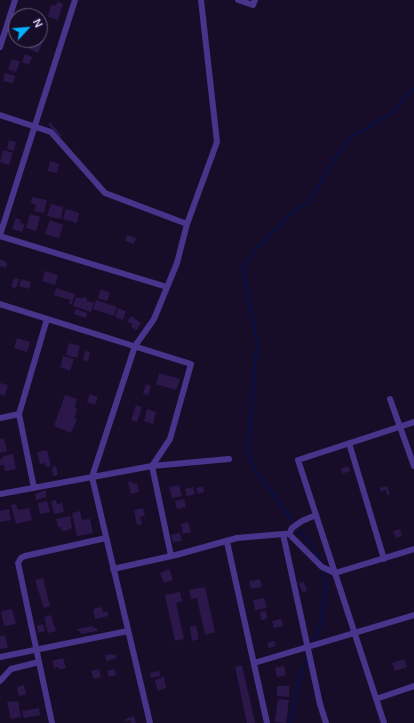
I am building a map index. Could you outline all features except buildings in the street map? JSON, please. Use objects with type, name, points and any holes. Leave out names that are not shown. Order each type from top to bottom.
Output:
[{"type":"street","points":[[0,47],[16,0]]},
{"type":"street","points":[[76,0],[0,236],[167,287]]},
{"type":"street","points":[[150,723],[92,477],[135,346],[154,319],[177,263],[187,224],[217,142],[201,0]]},
{"type":"street","points":[[238,0],[253,5],[255,0]]},
{"type":"street","points":[[0,116],[51,132],[105,192],[187,224]]},
{"type":"street","points":[[0,304],[191,364],[170,439],[152,466],[171,556]]},
{"type":"street","points":[[34,488],[20,414],[47,319]]},
{"type":"street","points":[[390,399],[401,426],[414,466]]},
{"type":"street","points":[[0,418],[20,414]]},
{"type":"street","points":[[384,723],[298,460],[414,422]]},
{"type":"street","points":[[349,443],[384,558]]},
{"type":"street","points":[[0,494],[152,466],[229,459]]},
{"type":"street","points":[[113,569],[227,542],[237,538],[286,534],[302,521],[316,515]]},
{"type":"street","points":[[286,534],[322,567],[336,574],[414,549]]},
{"type":"street","points":[[286,534],[320,704],[326,723]]},
{"type":"street","points":[[52,723],[18,563],[21,558],[106,538]]},
{"type":"street","points":[[227,542],[267,723]]},
{"type":"street","points":[[254,662],[414,615]]},
{"type":"street","points":[[0,657],[128,631]]},
{"type":"street","points":[[8,656],[11,669]]},
{"type":"street","points":[[0,681],[11,669],[39,662]]},
{"type":"street","points":[[376,699],[414,686]]},
{"type":"waterway","points":[[293,522],[254,468],[248,452],[257,343],[243,267],[258,247],[291,214],[309,202],[332,163],[350,138],[393,113],[407,94],[414,89]]},
{"type":"waterway","points":[[299,530],[320,557],[322,564]]},
{"type":"waterway","points":[[313,643],[321,624],[326,585],[323,570]]},
{"type":"waterway","points":[[290,723],[300,677],[308,657]]}]
